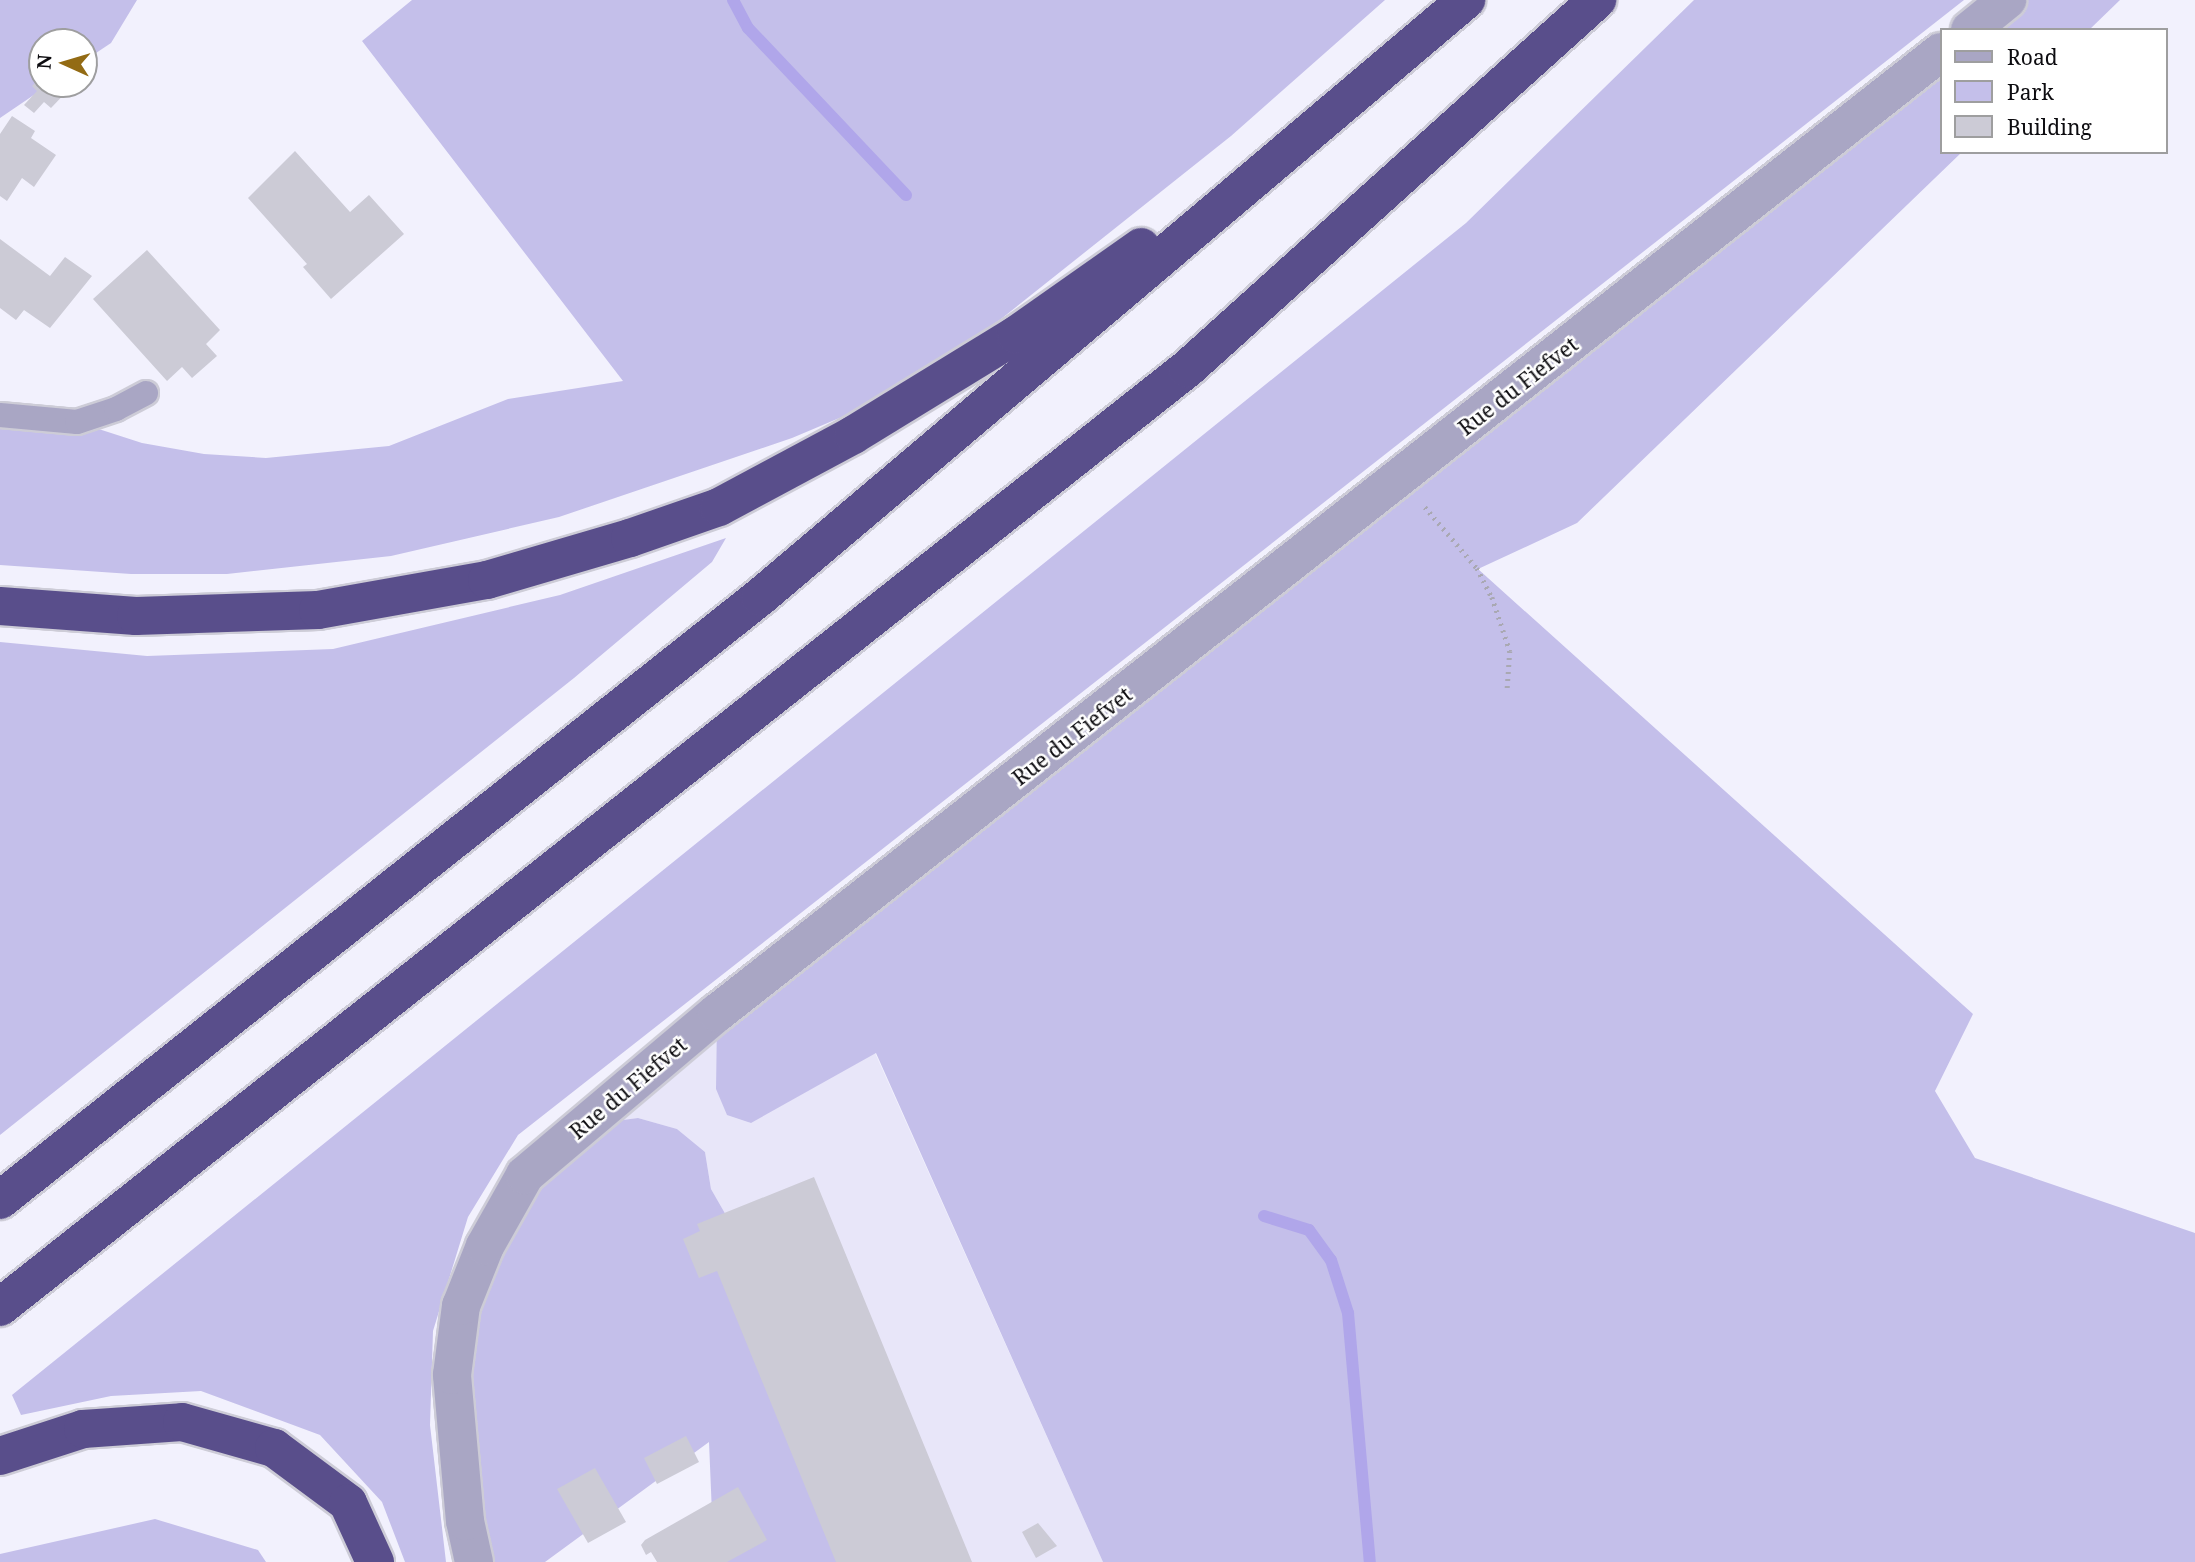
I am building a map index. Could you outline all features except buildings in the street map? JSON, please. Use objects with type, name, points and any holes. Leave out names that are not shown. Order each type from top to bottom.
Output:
[{"type":"highway","points":[[0,1200],[761,597],[1466,0]]},
{"type":"highway","points":[[0,1307],[1187,369],[1597,0]]},
{"type":"highway","points":[[0,606],[136,616],[331,608],[487,580],[719,507],[853,435],[1016,335],[1344,105]]},
{"type":"highway","points":[[0,1456],[83,1429],[182,1422],[274,1448],[348,1503],[375,1562]]},
{"type":"street","points":[[1972,28],[2007,0]]},
{"type":"street","name":"Rue du Fiefvet","points":[[474,1562],[465,1521],[452,1375],[461,1306],[485,1246],[525,1175],[716,1013],[1401,479],[1940,53]]},
{"type":"lane","points":[[0,415],[77,422],[116,410],[146,393]]},
{"type":"path","points":[[1401,479],[1477,568],[1492,597],[1510,651],[1507,690]]},
{"type":"shaded area","points":[[717,1013],[716,1089],[750,1123],[875,1053],[1103,1562],[925,1562],[711,1189],[705,1152],[677,1129],[638,1118],[585,1125]]},
{"type":"green space","points":[[0,0],[137,0],[111,43],[98,52],[98,28],[28,28],[29,98],[0,118]]},
{"type":"green space","points":[[412,0],[1385,0],[1231,136],[1001,319],[875,403],[792,438],[559,517],[391,556],[227,574],[131,574],[0,565],[0,415],[77,422],[142,443],[204,454],[266,458],[389,446],[508,399],[623,381],[362,41]]},
{"type":"green space","points":[[1694,0],[1964,0],[518,1135],[468,1217],[433,1331],[430,1425],[446,1562],[405,1562],[382,1502],[320,1435],[201,1391],[111,1396],[21,1415],[12,1395],[1466,223]]},
{"type":"green space","points":[[2007,0],[2120,0],[2091,28],[1972,28]]},
{"type":"green space","points":[[1940,53],[1940,154],[1960,154],[1577,523],[1478,569],[1973,1014],[1935,1091],[1975,1158],[2195,1233],[2195,1562],[1103,1562],[876,1053],[751,1123],[727,1115],[716,1089],[717,1013]]},
{"type":"green space","points":[[726,538],[712,562],[574,678],[0,1135],[0,642],[147,656],[333,649],[560,595]]},
{"type":"green space","points":[[638,1118],[677,1129],[705,1152],[711,1189],[925,1562],[714,1562],[709,1442],[545,1562],[479,1562],[452,1375],[485,1246],[585,1125]]},
{"type":"green space","points":[[155,1519],[258,1550],[266,1562],[0,1562],[0,1554]]},
{"type":"waterway","points":[[733,0],[748,28],[906,195]]},
{"type":"waterway","points":[[1264,1216],[1309,1230],[1331,1260],[1348,1313],[1370,1562]]}]
